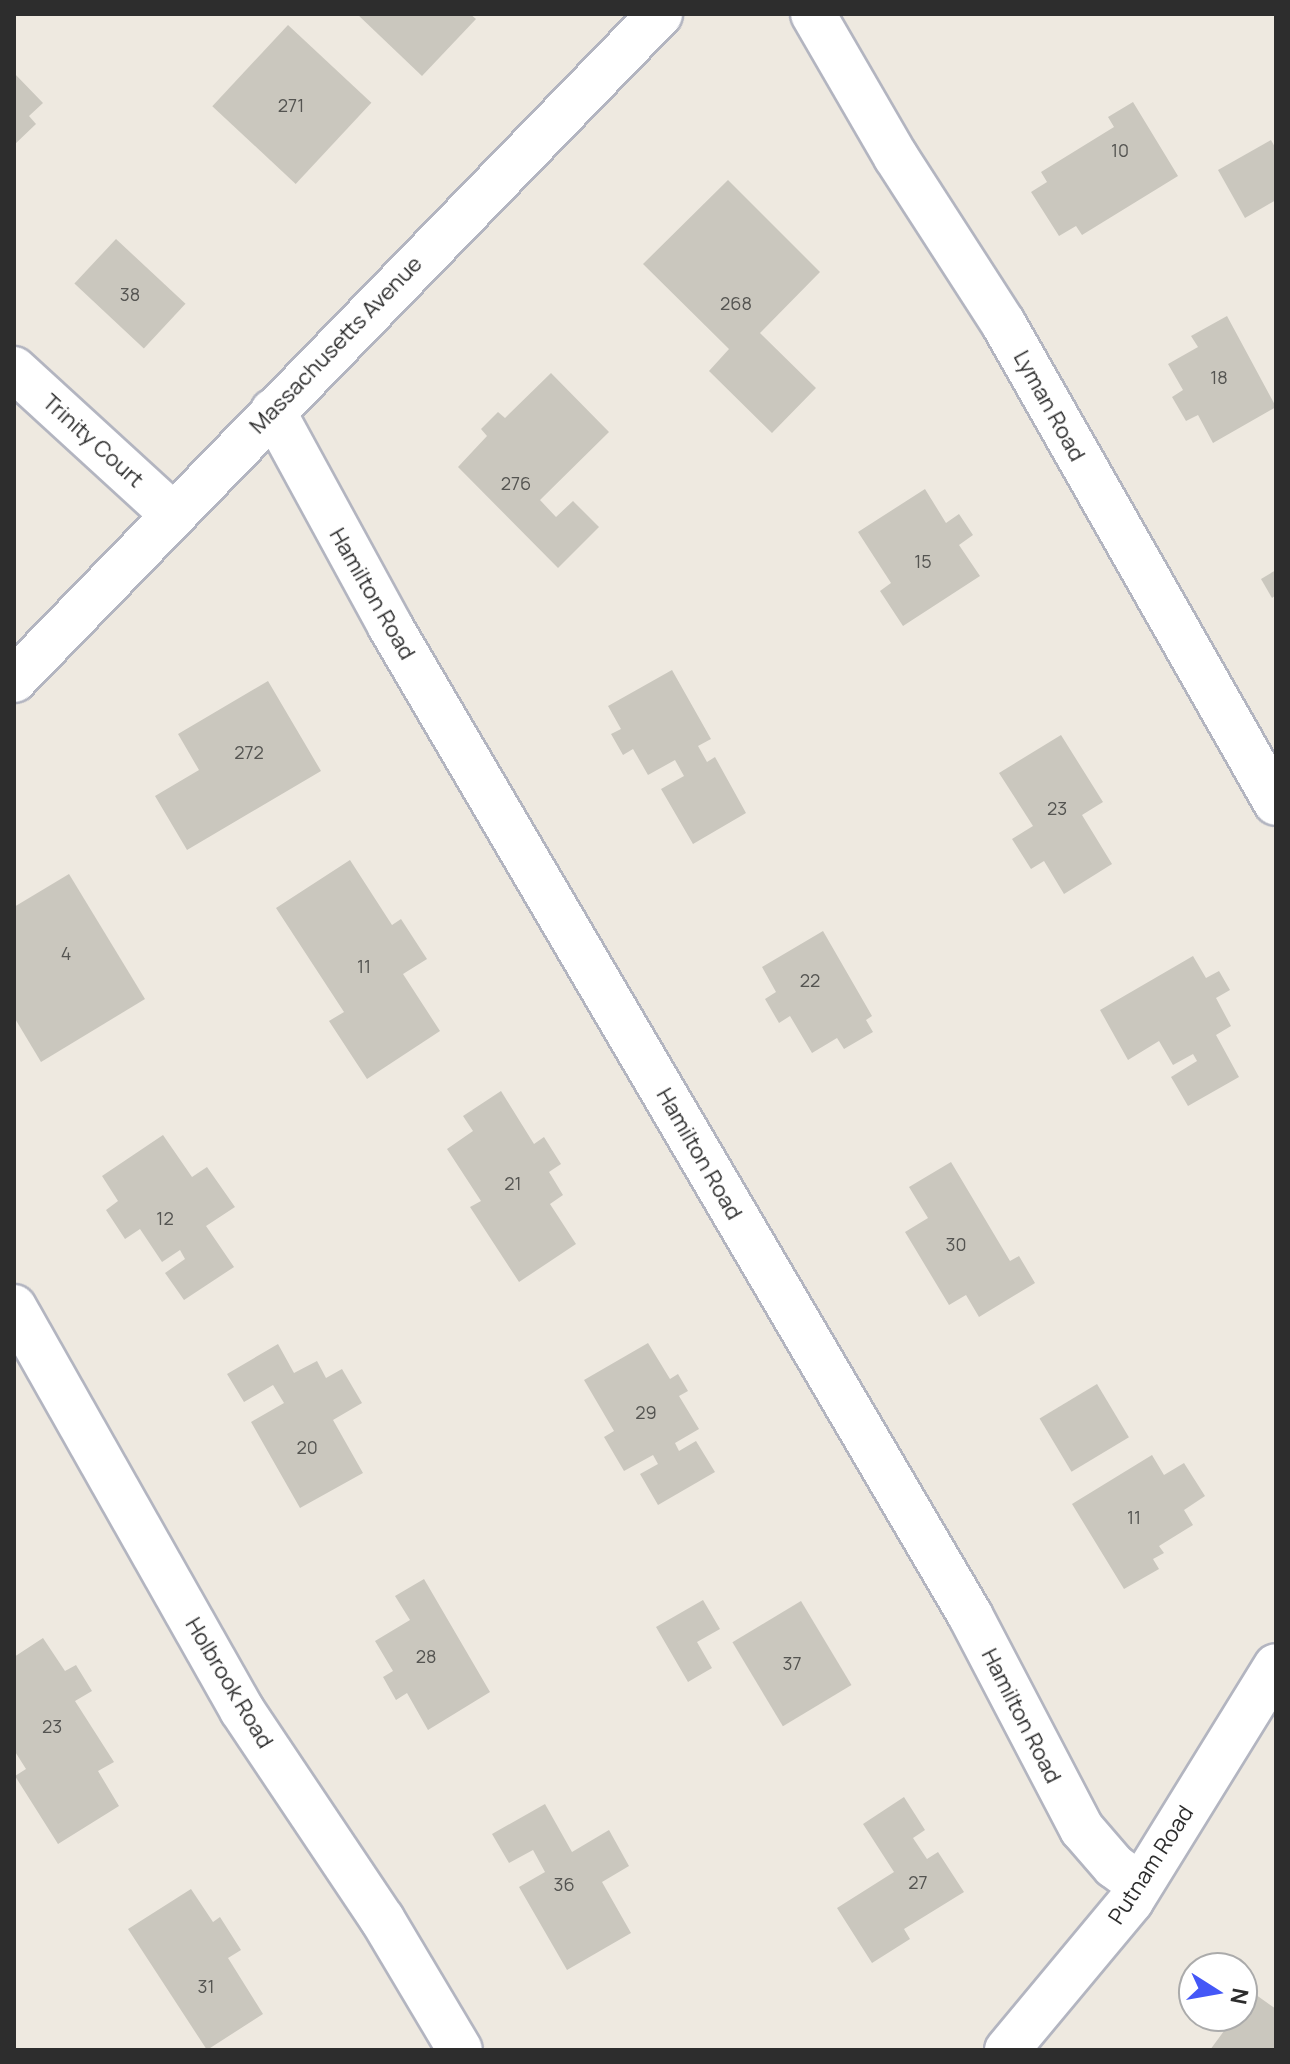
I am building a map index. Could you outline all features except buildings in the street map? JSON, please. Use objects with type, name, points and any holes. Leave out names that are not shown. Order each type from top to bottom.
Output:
[{"type":"street","name":"Massachusetts Avenue","points":[[14,680],[171,513],[660,14]]},
{"type":"street","name":"Lyman Road","points":[[813,14],[896,157],[1003,323],[1276,803]]},
{"type":"street","name":"Trinity Court","points":[[14,369],[171,513]]},
{"type":"street","name":"Hamilton Road","points":[[273,411],[390,626],[970,1615],[1082,1829],[1114,1866],[1139,1884]]},
{"type":"street","name":"Holbrook Road","points":[[14,1307],[242,1710],[386,1926],[460,2050]]},
{"type":"street","name":"Putnam Road","points":[[1007,2050],[1073,1976],[1139,1884],[1276,1666]]}]
